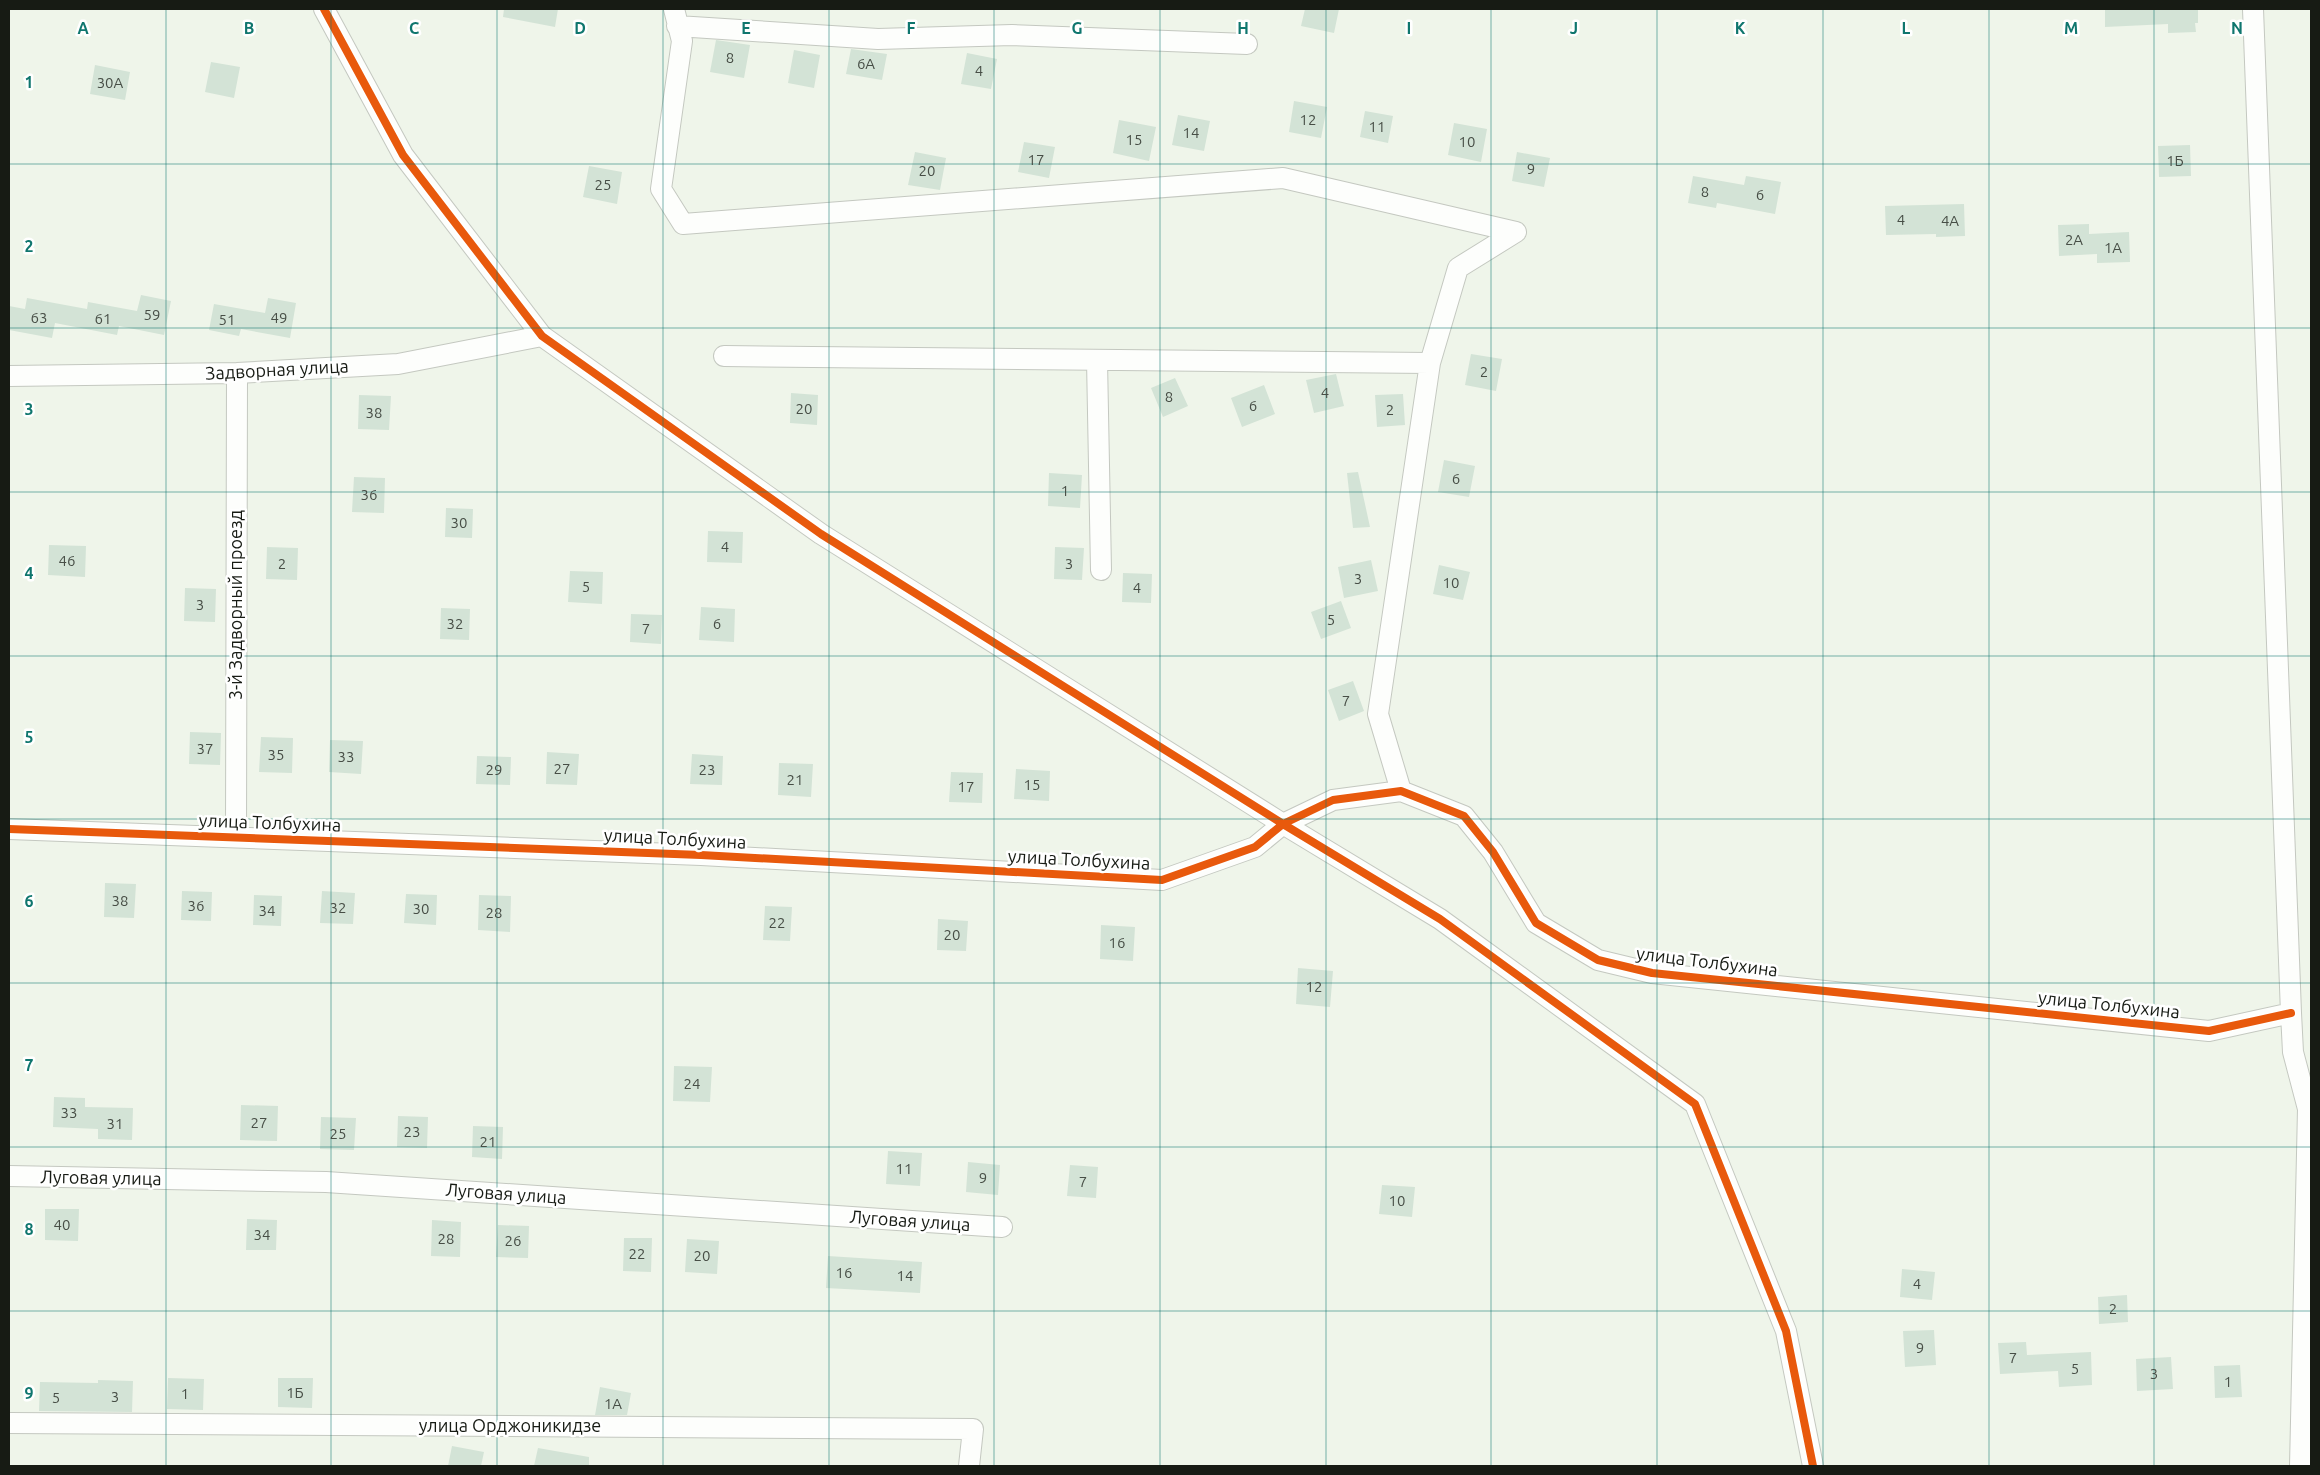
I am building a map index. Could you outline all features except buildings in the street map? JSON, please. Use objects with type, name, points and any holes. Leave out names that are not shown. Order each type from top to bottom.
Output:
[{"type":"street","points":[[324,9],[403,155],[542,336],[821,534],[1282,824],[1440,919],[1694,1104],[1786,1331],[1813,1466]]},
{"type":"street","points":[[2253,9],[2290,1013],[2293,1052],[2308,1109],[2300,1466]]},
{"type":"street","points":[[1246,44],[1012,35],[878,39],[675,17],[682,41],[661,190],[683,224],[1283,178],[1516,232],[1458,268],[1430,363],[1378,714],[1401,791]]},
{"type":"street","name":"Задворная улица","points":[[9,376],[237,373],[398,364],[542,336]]},
{"type":"street","points":[[724,356],[1430,363]]},
{"type":"street","points":[[1097,360],[1101,570]]},
{"type":"street","name":"3-й Задворный проезд","points":[[236,837],[237,373]]},
{"type":"street","name":"улица Толбухина","points":[[9,828],[701,855],[1162,880],[1255,847],[1282,824],[1333,800],[1401,791],[1464,816],[1493,852],[1536,923],[1598,960],[1652,973],[2208,1031],[2290,1013]]},
{"type":"street","name":"Луговая улица","points":[[9,1176],[326,1182],[1002,1226]]},
{"type":"street","name":"улица Орджоникидзе","points":[[9,1423],[973,1429],[969,1466]]},
{"type":"cycle path","points":[[324,9],[403,155],[542,336],[821,534],[1283,824],[1440,919],[1695,1104],[1786,1331],[1813,1466]]},
{"type":"cycle path","points":[[9,829],[701,855],[1162,880],[1255,847],[1283,824],[1333,800],[1401,791],[1464,816],[1493,852],[1536,923],[1598,960],[1652,973],[2209,1031],[2291,1013]]}]
